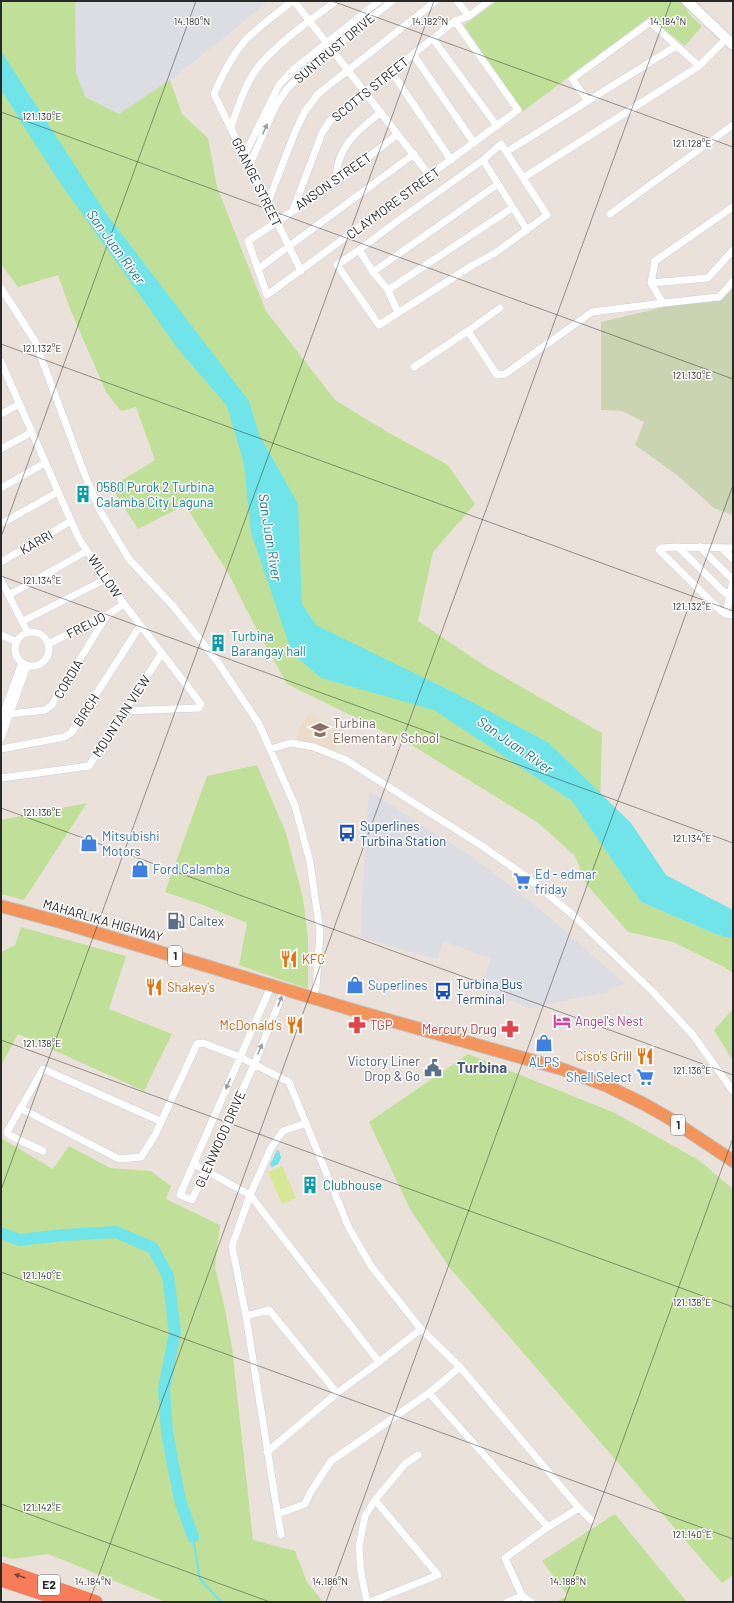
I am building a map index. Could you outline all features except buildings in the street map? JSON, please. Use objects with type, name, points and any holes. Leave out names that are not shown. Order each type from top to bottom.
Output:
[{"type":"highway","name":"MAHARLIKA HIGHWAY","points":[[1,906],[531,1060],[593,1081],[621,1093],[667,1117],[733,1161]]},
{"type":"highway","name":"E2","points":[[1,1569],[96,1602]]},
{"type":"highway","name":"E2","points":[[1,1580],[67,1602]]},
{"type":"main road","points":[[687,1],[730,42]]},
{"type":"street","points":[[293,1],[332,48],[430,176]]},
{"type":"street","name":"GRANGE STREET","points":[[293,1],[244,42],[223,72],[214,94],[250,164],[288,247],[301,271]]},
{"type":"street","points":[[231,126],[246,88],[258,68],[276,49],[336,1]]},
{"type":"street","name":"SUNTRUST DRIVE","points":[[245,154],[279,85],[295,68],[379,1]]},
{"type":"street","name":"SUNTRUST DRIVE","points":[[250,164],[275,106],[286,90],[301,74],[392,1]]},
{"type":"street","points":[[268,202],[295,132],[305,111],[319,93],[436,1]]},
{"type":"street","points":[[457,1],[469,16]]},
{"type":"street","name":"SCOTTS STREET","points":[[293,210],[322,134],[331,119],[455,21],[469,16],[489,1]]},
{"type":"street","name":"CLAYMORE STREET","points":[[258,270],[267,295],[518,110],[455,21]]},
{"type":"street","points":[[588,101],[572,79],[650,22],[699,66]]},
{"type":"street","points":[[433,39],[497,126]]},
{"type":"street","points":[[523,178],[699,66],[730,42]]},
{"type":"street","points":[[506,152],[676,46]]},
{"type":"street","points":[[413,54],[474,143]]},
{"type":"street","points":[[391,72],[451,160]]},
{"type":"street","points":[[336,182],[336,168],[352,136],[381,112]]},
{"type":"street","points":[[610,214],[733,125]]},
{"type":"street","name":"ANSON STREET","points":[[258,270],[248,241],[336,182],[398,134]]},
{"type":"street","points":[[501,144],[523,178],[547,215],[495,253],[473,265],[379,325],[337,265],[483,160],[501,144]]},
{"type":"street","points":[[258,270],[414,154]]},
{"type":"street","points":[[483,160],[527,230]]},
{"type":"street","points":[[373,272],[498,184]]},
{"type":"street","points":[[663,303],[651,283],[655,260],[733,207]]},
{"type":"street","points":[[388,290],[512,208]]},
{"type":"street","points":[[359,250],[373,272],[388,290],[398,313]]},
{"type":"street","points":[[651,283],[708,278],[733,250]]},
{"type":"street","points":[[468,330],[497,374],[505,374],[592,312],[719,297],[733,281]]},
{"type":"street","points":[[1,288],[35,341],[99,509],[129,559],[173,606],[217,662],[259,724],[295,806],[310,862],[320,932],[316,988],[313,997]]},
{"type":"street","points":[[414,367],[500,308]]},
{"type":"street","name":"WILLOW","points":[[1,362],[4,374],[20,404],[79,539],[140,626],[162,652],[201,704],[198,708],[124,711]]},
{"type":"street","points":[[1,414],[20,404]]},
{"type":"street","points":[[1,449],[32,432]]},
{"type":"street","points":[[1,488],[45,463]]},
{"type":"street","points":[[1,524],[58,492]]},
{"type":"street","name":"KARRI","points":[[1,562],[71,521]]},
{"type":"street","points":[[678,547],[724,592],[730,595]]},
{"type":"street","points":[[729,614],[683,575],[659,550],[661,548],[678,547],[733,548]]},
{"type":"street","points":[[700,547],[733,580],[730,595],[729,614]]},
{"type":"street","points":[[721,548],[733,559]]},
{"type":"street","points":[[9,595],[87,551]]},
{"type":"street","points":[[23,621],[106,579]]},
{"type":"street","points":[[1,580],[28,633]]},
{"type":"street","name":"FREIJO","points":[[48,644],[107,615],[124,604]]},
{"type":"street","name":"CORDIA","points":[[10,714],[45,710],[52,704],[107,615]]},
{"type":"street","name":"BIRCH","points":[[1,749],[64,737],[71,733],[140,626]]},
{"type":"street","points":[[28,633],[38,634],[46,640],[48,644],[48,654],[42,663],[32,666],[25,665],[16,656],[15,646],[17,642],[28,633]]},
{"type":"street","points":[[1,635],[17,642]]},
{"type":"street","name":"MOUNTAIN VIEW","points":[[1,778],[89,766],[162,652]]},
{"type":"street","points":[[1,738],[25,665]]},
{"type":"street","points":[[1,720],[25,665]]},
{"type":"street","points":[[270,749],[291,743],[314,747],[346,760],[479,844],[528,878],[573,915],[653,992],[693,1035],[733,1091]]},
{"type":"street","name":"GLENWOOD DRIVE","points":[[272,984],[262,1010],[180,1195],[192,1200],[254,1065],[285,988]]},
{"type":"street","points":[[20,1108],[119,1159],[141,1157],[155,1135],[160,1121],[197,1044],[203,1043],[240,1057],[289,1082],[349,1228],[371,1266],[421,1329],[460,1367],[579,1508],[591,1520]]},
{"type":"street","points":[[43,1151],[8,1135],[7,1132],[44,1069],[160,1121]]},
{"type":"street","points":[[281,1535],[246,1316],[232,1246],[250,1195],[271,1148],[283,1130],[306,1123]]},
{"type":"street","points":[[194,1164],[250,1195],[379,1362]]},
{"type":"street","points":[[246,1316],[269,1310],[337,1393]]},
{"type":"street","points":[[267,1452],[337,1393],[421,1329]]},
{"type":"street","points":[[278,1514],[305,1504],[310,1493],[331,1461],[429,1393],[460,1367]]},
{"type":"street","points":[[429,1393],[548,1527]]},
{"type":"street","points":[[375,1500],[438,1575],[369,1602],[361,1573],[359,1547],[365,1516],[375,1500],[405,1464],[418,1455]]},
{"type":"street","points":[[531,1602],[522,1596],[505,1558],[548,1527],[579,1508]]},
{"type":"street","points":[[507,1602],[522,1596]]},
{"type":"shaded area","points":[[1,1],[268,1],[230,33],[98,137]]},
{"type":"shaded area","name":"Turbina Elementary School","points":[[310,713],[345,733],[332,752],[297,741],[299,728]]},
{"type":"shaded area","points":[[369,791],[477,860],[546,914],[625,984],[611,988],[607,992],[529,1008],[480,989],[491,959],[444,941],[437,959],[361,938],[361,914]]},
{"type":"green space","points":[[1,1],[75,1],[76,73],[85,97],[119,114],[170,80],[182,114],[208,138],[217,187],[266,311],[335,400],[389,433],[448,465],[475,504],[433,552],[418,621],[485,666],[602,733],[599,838],[641,902],[715,934],[733,939],[733,973],[673,942],[628,932],[587,885],[575,856],[537,822],[413,746],[287,684],[259,634],[228,573],[185,505],[138,529],[111,487],[155,460],[136,407],[121,411],[106,392],[70,309],[58,275],[18,287],[1,264]]},
{"type":"green space","points":[[497,1],[681,1],[690,15],[702,26],[685,46],[649,17],[522,112],[464,25]]},
{"type":"green space","points":[[733,288],[733,515],[714,508],[677,475],[635,445],[644,422],[622,411],[601,410],[601,322],[664,307],[722,299]]},
{"type":"green space","points":[[257,765],[286,833],[303,898],[308,939],[308,989],[239,965],[247,923],[203,905],[165,892],[207,776]]},
{"type":"green space","points":[[87,803],[24,900],[1,894],[1,820]]},
{"type":"green space","points":[[21,927],[126,956],[109,1009],[172,1034],[144,1091],[18,1034],[1,1066],[1,952],[15,945]]},
{"type":"green space","points":[[733,1009],[733,1061],[714,1030]]},
{"type":"green space","points":[[468,1054],[615,1113],[700,1161],[733,1189],[733,1575],[722,1583],[449,1267],[410,1209],[369,1122]]},
{"type":"green space","points":[[1,1138],[53,1169],[69,1146],[110,1168],[151,1171],[171,1186],[166,1199],[220,1225],[215,1267],[232,1348],[253,1540],[295,1551],[307,1582],[323,1602],[166,1602],[48,1554],[12,1559],[1,1556]]},
{"type":"green space","points":[[282,1166],[296,1198],[282,1204],[268,1172]]},
{"type":"green space","points":[[615,1514],[687,1602],[555,1602],[568,1596],[542,1561]]},
{"type":"water","name":"San Juan River","points":[[1,51],[105,212],[249,401],[259,434],[298,504],[302,604],[316,625],[461,696],[549,743],[631,823],[666,875],[733,910],[733,939],[715,934],[641,902],[572,801],[434,710],[321,678],[292,653],[251,533],[244,464],[227,406],[178,349],[56,177],[1,90]]},
{"type":"water","points":[[277,1150],[279,1151],[281,1158],[278,1164],[272,1167],[270,1165]]},
{"type":"waterway","points":[[1,1233],[19,1240],[64,1235],[116,1232],[153,1248],[168,1276],[175,1332],[164,1389],[167,1433],[180,1500],[193,1537]]},
{"type":"waterway","points":[[193,1537],[200,1579],[221,1602]]},
{"type":"place","name":"0560 Purok 2 Turbina Calamba City Laguna","points":[[83,494]]},
{"type":"place","name":"Turbina Barangay hall","points":[[218,643]]},
{"type":"place","name":"Turbina Elementary School","points":[[320,730]]},
{"type":"place","name":"Superlines Turbina Station","points":[[347,833]]},
{"type":"place","name":"Mitsubishi Motors","points":[[89,843]]},
{"type":"place","name":"Ford Calamba","points":[[140,869]]},
{"type":"place","name":"Ed - edmar friday","points":[[522,881]]},
{"type":"place","name":"Caltex","points":[[176,921]]},
{"type":"place","name":"KFC","points":[[289,959]]},
{"type":"place","name":"Superlines","points":[[355,985]]},
{"type":"place","name":"Shakey's","points":[[154,987]]},
{"type":"place","name":"Turbina Bus Terminal","points":[[443,991]]},
{"type":"place","name":"Angel's Nest","points":[[562,1021]]},
{"type":"place","name":"McDonald's","points":[[295,1025]]},
{"type":"place","name":"TGP","points":[[357,1025]]},
{"type":"place","name":"Mercury Drug","points":[[510,1029]]},
{"type":"place","name":"ALPS","points":[[544,1043]]},
{"type":"place","name":"Ciso's Grill","points":[[645,1056]]},
{"type":"place","name":"Victory Liner Drop & Go","points":[[433,1068]]},
{"type":"place","name":"Shell Select","points":[[645,1077]]},
{"type":"place","name":"Clubhouse","points":[[310,1185]]},
{"type":"district","name":"Turbina","points":[[482,1068]]}]
